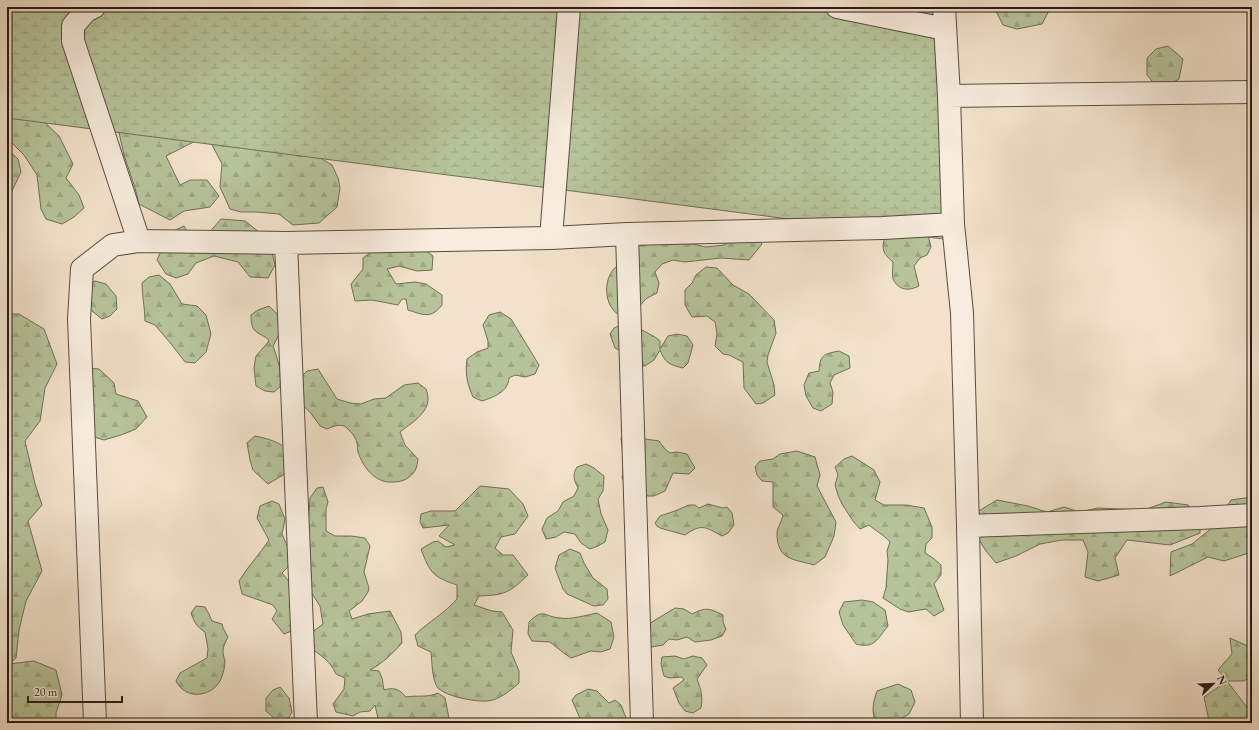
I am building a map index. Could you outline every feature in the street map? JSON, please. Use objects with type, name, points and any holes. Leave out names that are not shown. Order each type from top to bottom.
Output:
[{"type":"street","points":[[552,238],[569,7]]},
{"type":"street","points":[[837,7],[945,29]]},
{"type":"street","points":[[944,7],[949,96],[953,224],[962,313],[972,723]]},
{"type":"street","points":[[88,8],[73,26],[73,41],[139,241]]},
{"type":"street","points":[[949,96],[1252,92]]},
{"type":"street","points":[[95,723],[79,319],[82,269],[113,245],[139,241],[286,243],[552,238],[627,234],[883,228],[953,224]]},
{"type":"street","points":[[627,234],[642,723]]},
{"type":"street","points":[[286,243],[306,723]]},
{"type":"street","points":[[968,526],[1252,515]]},
{"type":"green space","points":[[7,7],[950,7],[959,241],[7,118]]},
{"type":"green space","points":[[996,7],[1051,7],[1042,24],[1017,29],[1003,25],[995,9]]},
{"type":"green space","points":[[1168,46],[1183,59],[1179,79],[1166,86],[1156,86],[1147,75],[1147,58],[1156,49]]},
{"type":"green space","points":[[7,87],[59,136],[73,164],[66,178],[79,195],[84,208],[74,217],[62,224],[46,219],[41,209],[37,175],[24,155],[10,141],[8,150],[18,159],[21,172],[10,195],[7,197]]},
{"type":"green space","points":[[115,115],[292,143],[297,156],[315,155],[332,165],[338,178],[340,188],[337,207],[319,223],[293,225],[279,214],[241,212],[230,209],[220,187],[222,164],[207,135],[166,156],[180,185],[190,180],[207,180],[219,196],[210,207],[184,211],[170,220],[139,204],[124,155]]},
{"type":"green space","points":[[221,219],[245,221],[269,240],[275,265],[268,278],[250,277],[238,262],[214,256],[196,263],[188,274],[176,278],[166,274],[157,260],[169,233],[184,226],[196,248]]},
{"type":"green space","points":[[886,234],[928,235],[931,247],[927,255],[920,258],[914,266],[919,286],[912,289],[904,289],[895,283],[893,279],[893,262],[885,253],[883,247]]},
{"type":"green space","points":[[756,235],[762,244],[749,260],[721,258],[685,262],[673,260],[662,264],[655,272],[659,283],[657,293],[647,298],[634,312],[623,317],[616,313],[611,307],[608,299],[607,283],[614,268],[621,263],[624,246],[661,240],[706,247],[724,245],[736,237]]},
{"type":"green space","points":[[417,244],[433,256],[432,270],[417,271],[399,266],[387,269],[396,284],[415,282],[426,284],[442,295],[442,305],[438,309],[427,315],[408,310],[406,299],[402,299],[398,305],[372,300],[355,301],[351,284],[363,269],[363,258],[380,246]]},
{"type":"green space","points":[[706,267],[717,268],[733,285],[749,294],[774,320],[776,333],[767,362],[774,385],[775,395],[763,403],[756,404],[744,388],[743,362],[729,355],[723,354],[715,346],[717,334],[715,322],[707,316],[692,317],[685,305],[685,290],[692,283],[696,275]]},
{"type":"green space","points":[[159,275],[170,284],[182,304],[197,306],[206,315],[211,334],[206,352],[195,363],[185,362],[155,325],[145,321],[142,283],[149,277]]},
{"type":"green space","points":[[95,281],[106,284],[116,296],[117,309],[110,316],[102,319],[92,311],[82,297],[85,285]]},
{"type":"green space","points":[[269,306],[280,317],[281,331],[273,346],[280,371],[280,387],[274,392],[265,391],[256,386],[254,368],[256,356],[269,341],[254,329],[251,320],[251,315],[258,310]]},
{"type":"green space","points":[[500,312],[511,319],[539,365],[535,374],[525,377],[515,375],[509,378],[506,387],[500,393],[482,401],[473,397],[469,387],[466,374],[467,359],[477,352],[488,348],[488,341],[483,325],[489,315]]},
{"type":"green space","points":[[7,314],[19,314],[44,329],[57,364],[45,388],[40,421],[25,441],[35,484],[42,505],[28,521],[42,571],[26,601],[19,630],[16,658],[9,664],[34,661],[56,670],[62,695],[56,713],[56,723],[7,723]]},
{"type":"green space","points":[[627,322],[634,323],[642,330],[660,341],[660,349],[668,336],[677,334],[687,336],[693,345],[688,363],[683,368],[675,366],[666,361],[660,350],[654,360],[645,366],[638,365],[624,353],[615,348],[610,334],[614,328]]},
{"type":"green space","points":[[839,351],[849,356],[850,368],[834,375],[830,383],[833,392],[832,404],[821,411],[813,408],[806,396],[804,385],[809,373],[819,371],[820,362],[823,356]]},
{"type":"green space","points":[[86,368],[99,369],[114,383],[116,394],[138,401],[147,417],[136,429],[104,440],[91,436]]},
{"type":"green space","points":[[318,369],[337,399],[350,403],[361,404],[374,399],[386,398],[404,385],[418,383],[426,389],[428,398],[425,409],[414,422],[400,432],[405,445],[418,459],[416,469],[411,475],[406,479],[399,481],[386,482],[380,480],[366,468],[360,458],[354,436],[348,429],[342,425],[327,429],[320,426],[310,412],[301,404],[299,397],[303,387],[299,379],[307,371]]},
{"type":"green space","points":[[634,431],[645,439],[659,441],[670,453],[677,452],[687,454],[695,468],[689,474],[673,473],[665,491],[654,496],[648,496],[629,489],[622,478],[624,465],[621,438],[626,432]]},
{"type":"green space","points":[[255,436],[269,439],[278,443],[286,449],[290,455],[291,461],[283,475],[268,484],[253,470],[250,460],[247,443]]},
{"type":"green space","points":[[797,451],[815,457],[820,475],[817,486],[836,522],[834,536],[825,557],[814,565],[788,557],[780,549],[777,533],[783,515],[773,507],[773,482],[762,481],[757,475],[755,467],[760,461],[773,459],[780,454]]},
{"type":"green space","points":[[852,456],[874,470],[880,482],[875,500],[884,505],[906,505],[924,508],[932,527],[932,538],[926,544],[925,553],[941,565],[941,575],[934,584],[944,610],[934,616],[926,609],[908,612],[900,609],[883,598],[886,588],[888,560],[887,551],[890,542],[869,525],[860,529],[842,504],[835,485],[838,475],[835,467],[844,459]]},
{"type":"green space","points":[[586,464],[604,476],[603,491],[598,499],[601,514],[608,530],[605,542],[590,549],[581,543],[575,534],[564,532],[556,537],[546,539],[542,529],[547,518],[558,511],[563,502],[574,496],[578,488],[574,478],[575,470],[577,467]]},
{"type":"green space","points":[[480,486],[509,489],[523,504],[528,516],[515,534],[501,537],[495,548],[503,555],[513,555],[528,575],[516,586],[506,592],[495,595],[479,596],[474,605],[492,611],[502,612],[513,630],[511,652],[519,671],[519,683],[501,697],[488,701],[476,701],[462,698],[448,694],[438,688],[433,676],[431,652],[418,646],[415,635],[457,599],[457,585],[433,573],[427,564],[421,549],[433,542],[438,541],[446,547],[455,545],[439,536],[449,525],[423,528],[420,522],[421,514],[431,511],[455,511]]},
{"type":"green space","points":[[323,487],[328,502],[326,509],[326,531],[335,536],[365,538],[370,546],[364,572],[369,588],[362,601],[349,611],[352,619],[368,614],[390,611],[401,632],[402,643],[387,658],[370,670],[379,671],[384,690],[396,689],[406,697],[434,695],[438,693],[445,698],[450,723],[379,723],[375,705],[370,711],[360,712],[353,716],[336,712],[333,704],[344,689],[345,678],[336,674],[322,656],[310,648],[311,633],[323,624],[320,606],[300,575],[308,527],[310,498],[317,488]]},
{"type":"green space","points":[[1252,497],[1252,552],[1224,561],[1208,557],[1170,576],[1171,552],[1192,544],[1217,524],[1231,500]]},
{"type":"green space","points":[[997,500],[1028,506],[1047,512],[1064,507],[1079,512],[1098,508],[1144,510],[1166,502],[1188,505],[1200,518],[1200,533],[1170,545],[1127,540],[1115,558],[1119,575],[1098,581],[1085,577],[1088,552],[1083,540],[1062,540],[1040,544],[1016,556],[996,563],[978,538],[977,512]]},
{"type":"green space","points":[[272,501],[279,504],[285,519],[282,534],[292,557],[289,566],[282,573],[292,585],[294,630],[284,634],[272,619],[277,611],[273,605],[242,594],[239,581],[269,540],[257,518],[260,506]]},
{"type":"green space","points":[[708,504],[723,508],[727,507],[732,513],[734,525],[728,533],[722,536],[707,529],[700,528],[685,535],[660,528],[655,523],[660,516],[689,505],[695,505],[699,508]]},
{"type":"green space","points":[[570,549],[580,553],[593,578],[607,589],[608,599],[603,605],[594,606],[567,594],[563,589],[555,568],[559,555]]},
{"type":"green space","points":[[862,600],[873,602],[885,610],[888,626],[875,642],[867,645],[856,644],[843,625],[839,612],[844,602]]},
{"type":"green space","points":[[196,606],[205,607],[212,621],[222,624],[228,637],[223,649],[225,663],[221,679],[211,690],[205,693],[192,694],[180,687],[176,681],[180,673],[207,658],[208,649],[205,632],[196,624],[191,613]]},
{"type":"green space","points":[[675,608],[684,609],[692,614],[704,609],[714,611],[723,615],[723,622],[726,629],[722,636],[711,640],[695,642],[687,637],[677,640],[669,639],[663,645],[651,647],[641,631],[652,622]]},
{"type":"green space","points":[[597,613],[611,622],[614,637],[610,649],[601,652],[591,651],[571,658],[550,642],[532,641],[528,634],[529,622],[534,617],[541,614],[569,618]]},
{"type":"green space","points":[[1230,638],[1252,647],[1252,676],[1244,681],[1227,681],[1218,670],[1232,654]]},
{"type":"green space","points":[[675,656],[684,659],[693,656],[702,658],[707,665],[697,679],[700,686],[702,700],[701,708],[693,713],[685,711],[679,703],[673,688],[684,680],[682,677],[670,678],[664,676],[661,664],[662,657]]},
{"type":"green space","points":[[1227,681],[1252,714],[1252,723],[1207,723],[1209,721],[1204,697]]},
{"type":"green space","points":[[898,684],[911,690],[915,702],[909,714],[901,719],[901,723],[876,723],[873,715],[873,707],[877,691]]},
{"type":"green space","points":[[280,687],[289,698],[292,712],[288,719],[289,723],[273,723],[275,719],[266,711],[266,698],[273,690]]},
{"type":"green space","points":[[588,689],[597,691],[609,703],[615,700],[621,705],[628,723],[582,723],[572,700],[576,695]]}]
